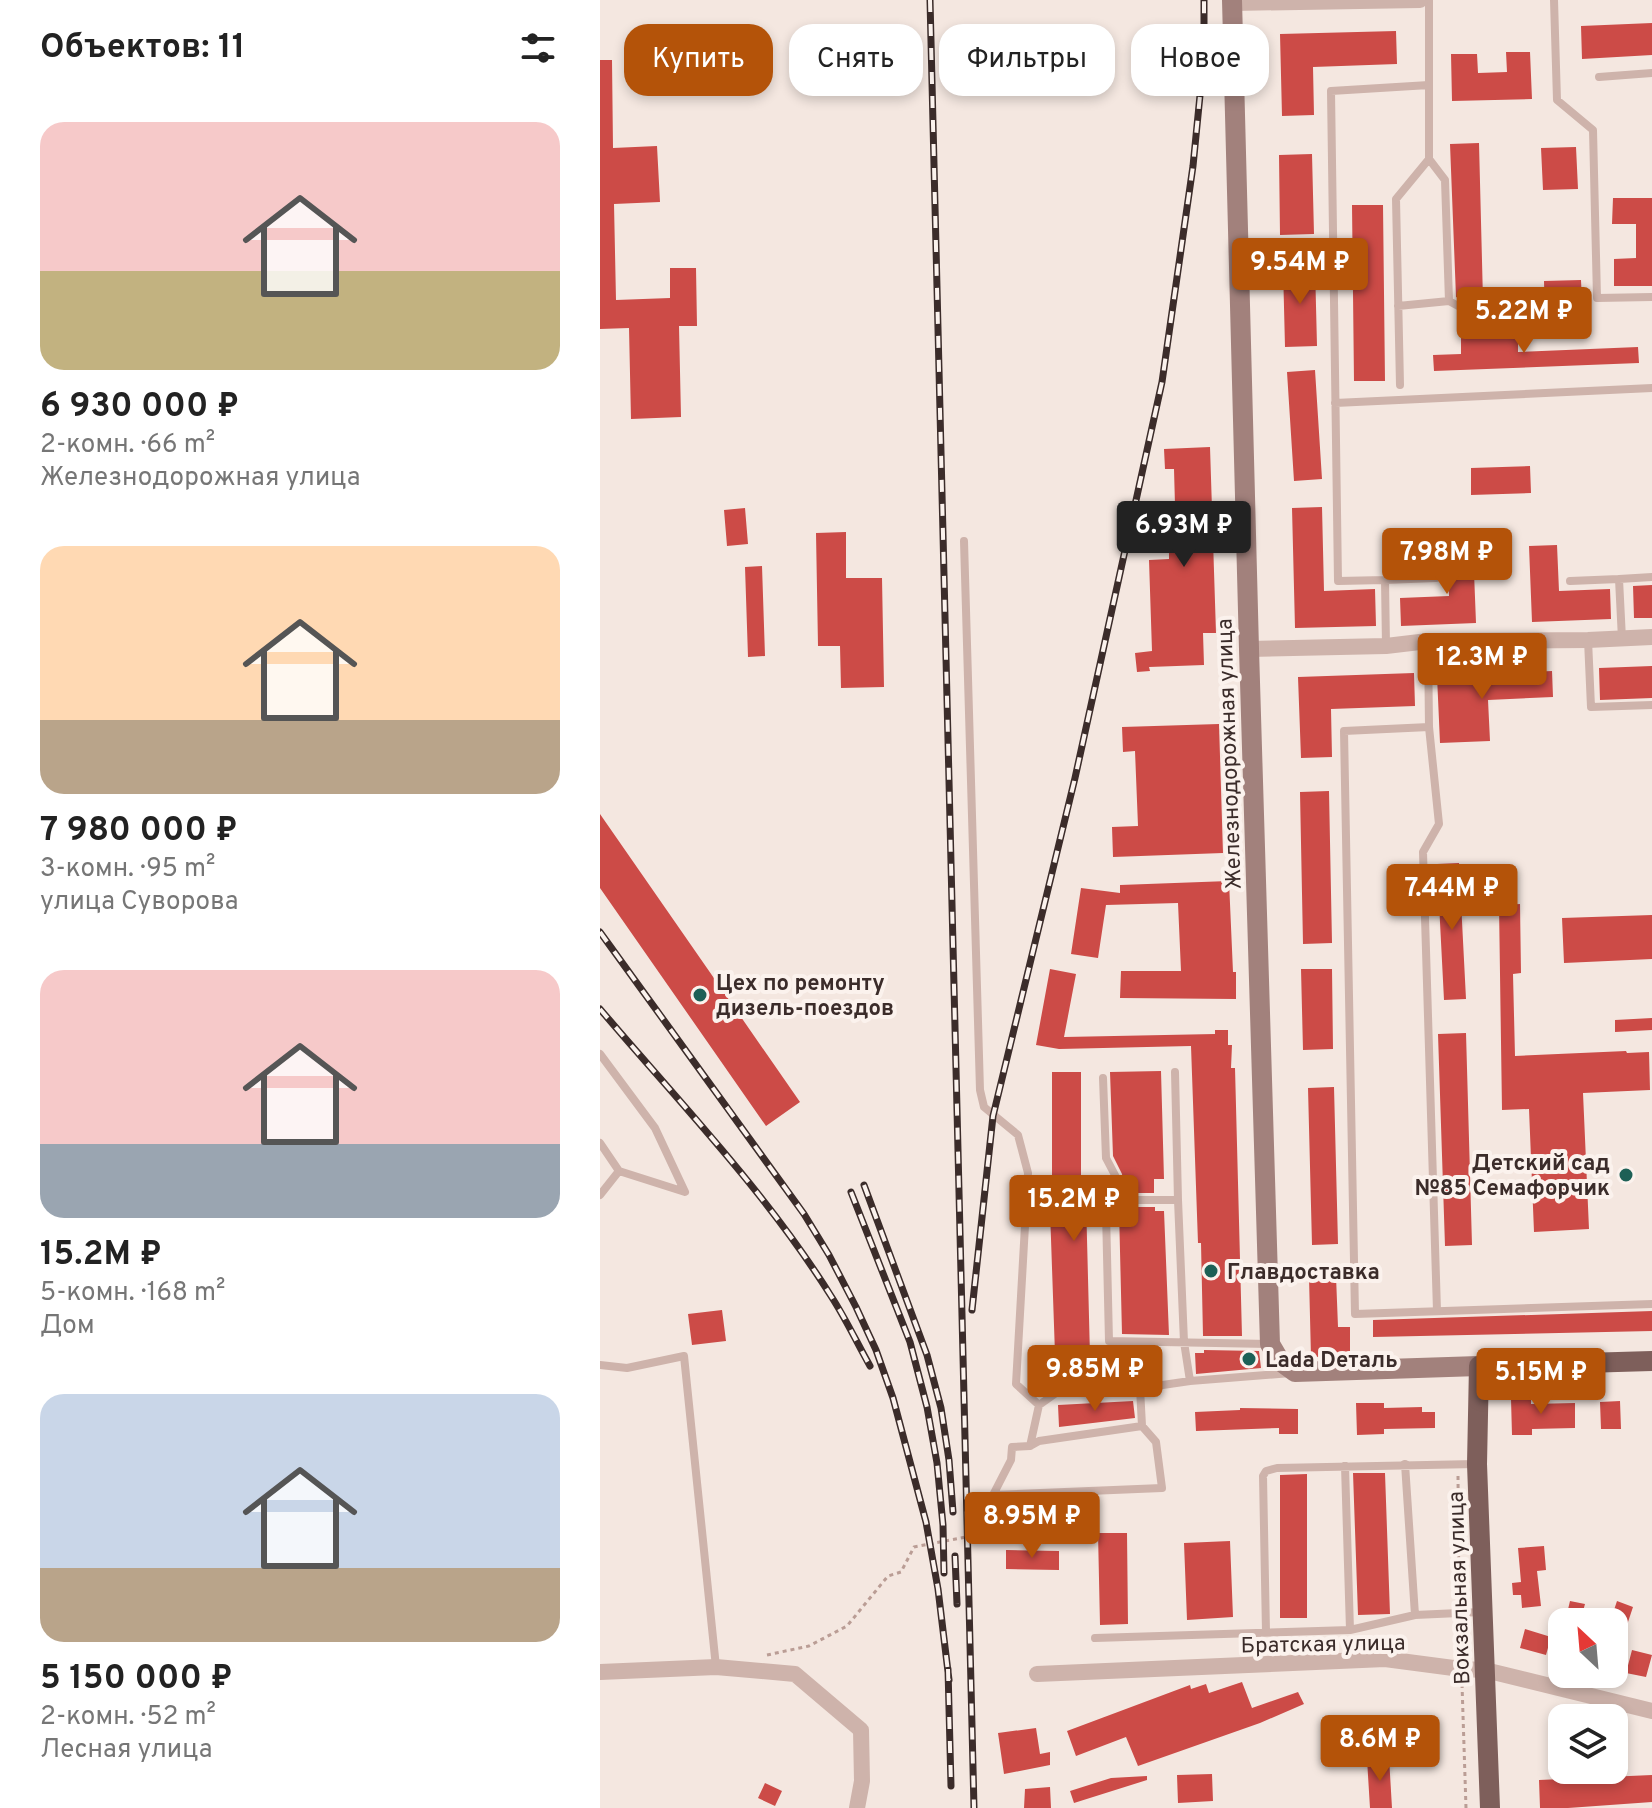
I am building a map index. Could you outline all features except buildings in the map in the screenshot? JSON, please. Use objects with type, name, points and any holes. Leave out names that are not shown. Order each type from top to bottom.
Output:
[{"type":"main road","name":"Железнодорожная улица","points":[[1232,2],[1249,649],[1282,1359]]},
{"type":"main road","points":[[1282,1359],[1479,1366],[1652,1361]]},
{"type":"main road","name":"Вокзальная улица","points":[[1479,1366],[1467,1464],[1482,1612],[1490,1808]]},
{"type":"street","points":[[1232,2],[1420,0]]},
{"type":"street","points":[[1249,649],[1386,646],[1428,641],[1652,637]]},
{"type":"street","name":"Братская улица","points":[[1037,1674],[1385,1659],[1485,1670],[1652,1711]]},
{"type":"street","points":[[600,1672],[716,1667],[795,1674],[861,1730],[862,1781],[857,1808]]},
{"type":"lane","points":[[1429,0],[1429,159],[1445,180],[1449,301]]},
{"type":"lane","points":[[1554,0],[1557,100],[1593,130],[1597,298],[1652,297]]},
{"type":"lane","points":[[1599,77],[1652,73]]},
{"type":"lane","points":[[1429,85],[1331,91],[1335,403],[1338,581],[1436,578]]},
{"type":"lane","points":[[1400,385],[1396,199],[1429,159]]},
{"type":"lane","points":[[1398,306],[1449,301],[1488,322]]},
{"type":"lane","points":[[1335,403],[1652,388]]},
{"type":"lane","points":[[964,541],[980,1090],[984,1107],[1018,1135],[1028,1173],[1016,1384],[1039,1405]]},
{"type":"lane","points":[[1570,581],[1652,577]]},
{"type":"lane","points":[[1619,579],[1622,639]]},
{"type":"lane","points":[[1385,580],[1386,646]]},
{"type":"lane","points":[[1588,640],[1591,707],[1652,705]]},
{"type":"lane","points":[[1428,641],[1429,727],[1439,824],[1423,852],[1437,1311]]},
{"type":"lane","points":[[1429,727],[1344,731],[1355,1314],[1652,1304]]},
{"type":"lane","points":[[600,1054],[655,1128],[685,1192],[619,1171],[600,1143]]},
{"type":"lane","points":[[1175,1072],[1184,1342],[1190,1381]]},
{"type":"lane","points":[[1103,1078],[1106,1158],[1116,1177],[1117,1200],[1106,1212],[1109,1341],[1184,1342],[1282,1359]]},
{"type":"lane","points":[[600,1195],[619,1171]]},
{"type":"lane","points":[[1117,1200],[1178,1200]]},
{"type":"lane","points":[[600,1365],[627,1368],[684,1356],[716,1667]]},
{"type":"lane","points":[[1030,1446],[1039,1405],[1056,1393],[1140,1388],[1190,1381],[1282,1359]]},
{"type":"lane","points":[[993,1495],[1162,1488],[1156,1442],[1142,1426],[1140,1388]]},
{"type":"lane","points":[[984,1528],[993,1495],[1011,1460],[1012,1447],[1142,1426]]},
{"type":"lane","points":[[1405,1464],[1415,1615]]},
{"type":"lane","points":[[1266,1632],[1263,1476],[1266,1471],[1277,1468],[1467,1464]]},
{"type":"lane","points":[[1345,1466],[1350,1630]]},
{"type":"lane","points":[[1095,1638],[1350,1630],[1415,1615],[1482,1612]]},
{"type":"path","points":[[1466,1808],[1459,1612],[1467,1464]]},
{"type":"path","points":[[763,1656],[809,1646],[847,1626],[888,1576],[901,1572],[914,1547],[978,1535],[984,1528]]},
{"type":"railway","points":[[930,0],[974,1808]]},
{"type":"railway","points":[[972,1310],[993,1116],[1075,778],[1162,382],[1193,166],[1204,55],[1204,0]]},
{"type":"railway","points":[[600,932],[804,1214],[856,1307],[893,1398],[926,1522],[949,1680]]},
{"type":"railway","points":[[600,1009],[779,1220],[836,1305],[870,1366]]},
{"type":"railway","points":[[864,1185],[927,1355],[941,1408],[953,1512]]},
{"type":"railway","points":[[851,1192],[910,1342],[927,1407],[937,1463],[944,1573]]},
{"type":"railway","points":[[955,1556],[957,1604]]},
{"type":"railway","points":[[948,1669],[951,1786]]},
{"type":"place","name":"Цех по ремонту дизель-поездов","points":[[700,995]]},
{"type":"place","name":"Детский сад №85 Семафорчик","points":[[1626,1175]]},
{"type":"place","name":"Главдоставка","points":[[1211,1271]]},
{"type":"place","name":"Lada Dеталь","points":[[1249,1359]]}]
